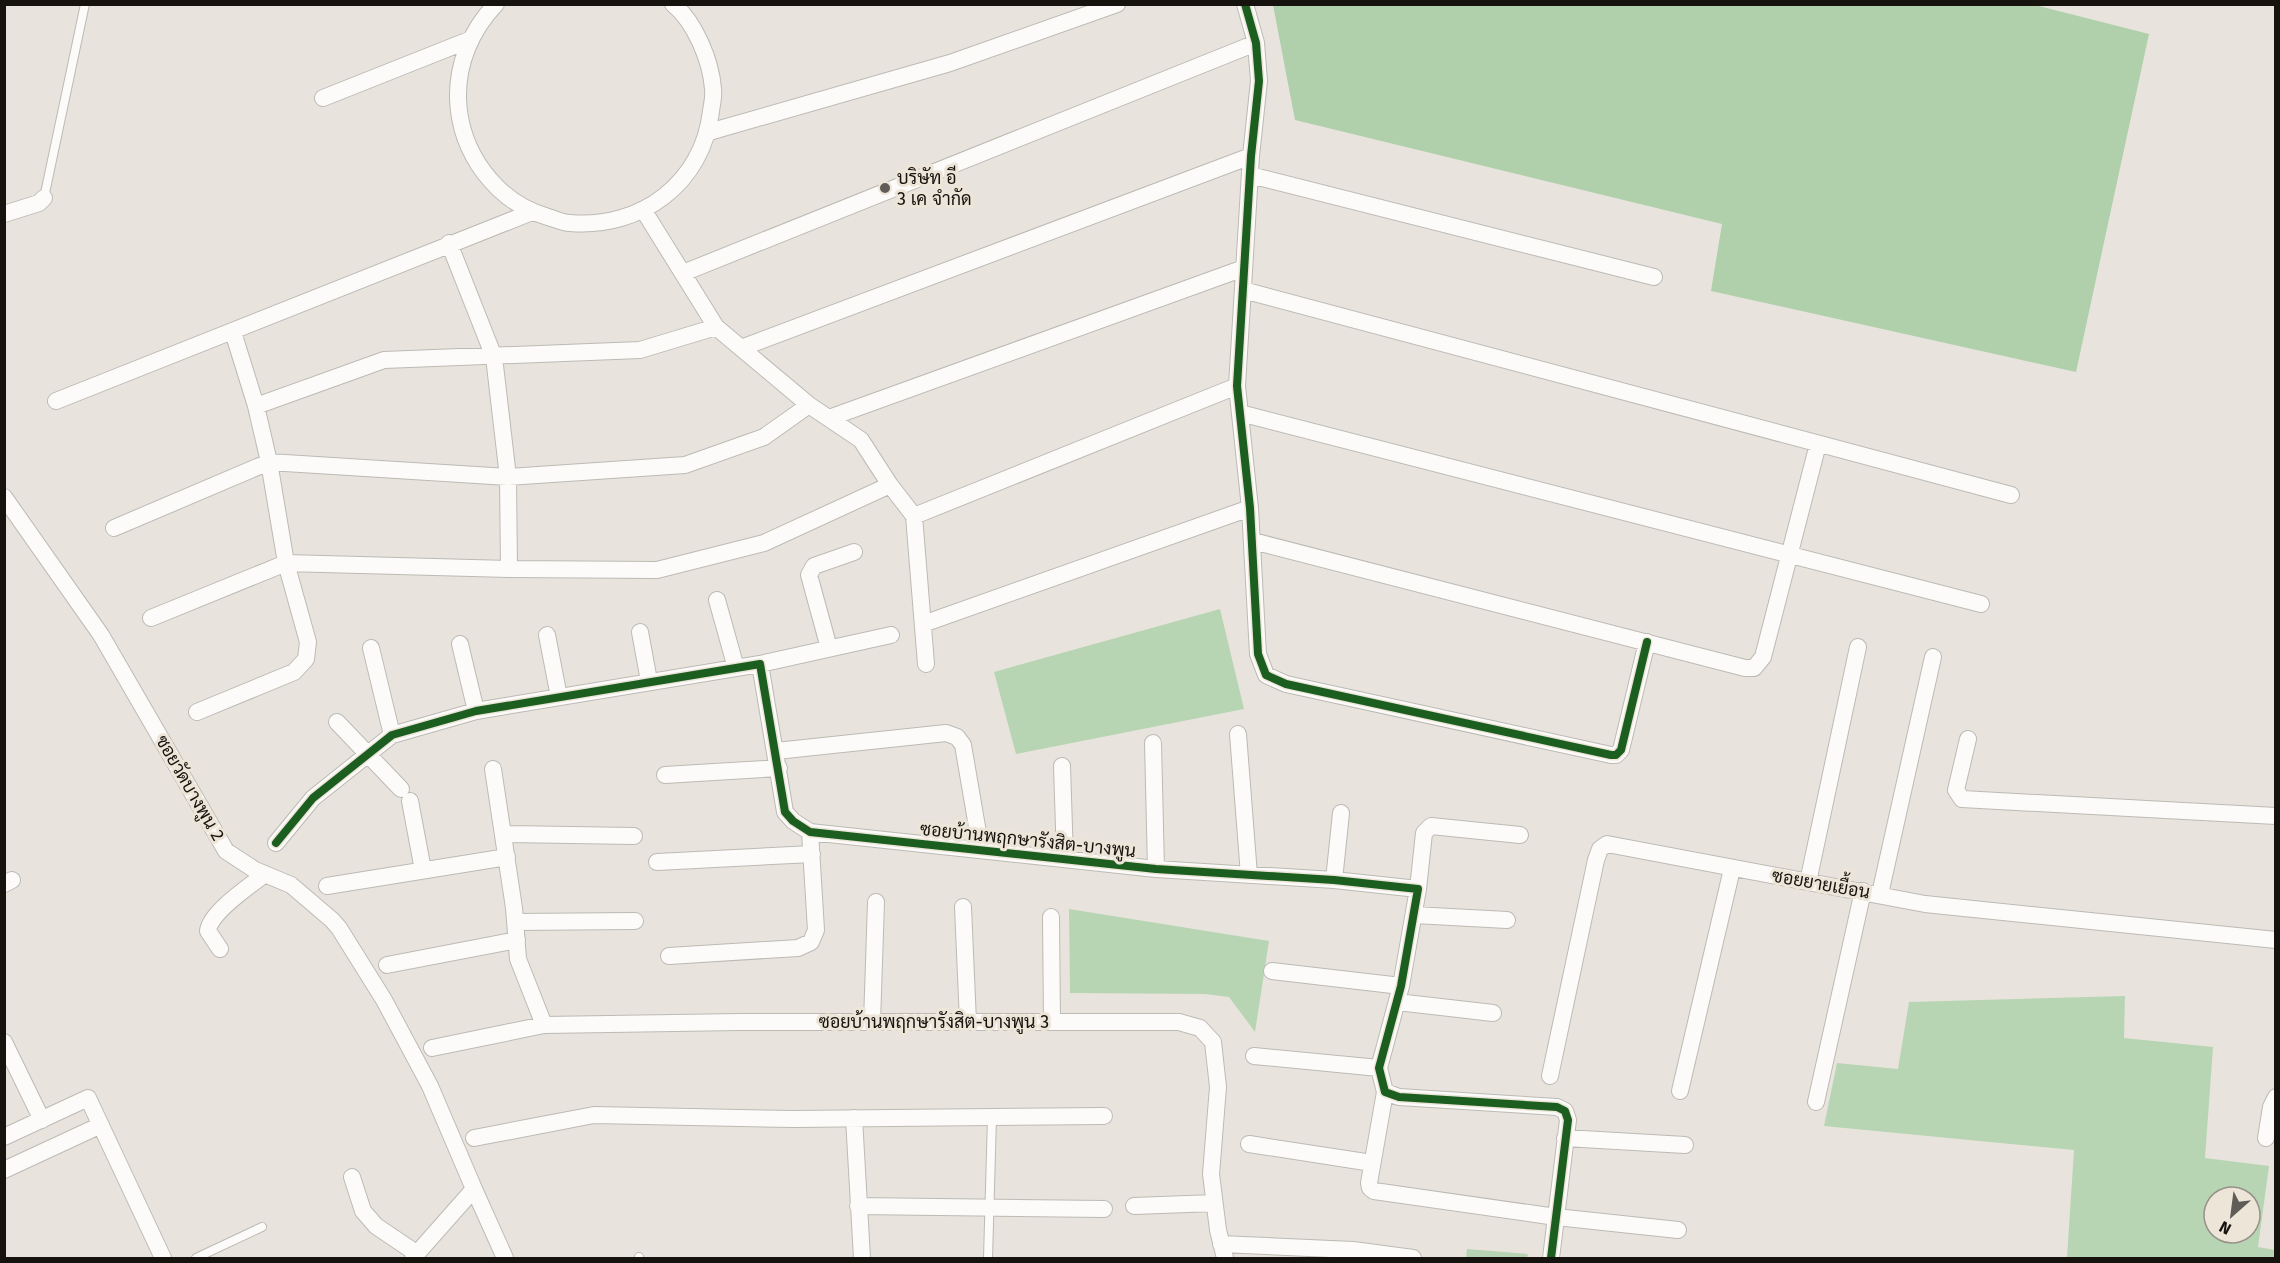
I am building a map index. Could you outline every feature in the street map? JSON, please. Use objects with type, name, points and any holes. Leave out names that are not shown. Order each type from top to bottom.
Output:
[{"type":"street","points":[[496,4],[469,40],[458,79],[459,120],[473,158],[498,190],[532,212],[569,223],[607,223],[644,211],[672,191],[695,164],[709,132],[714,89],[704,47],[680,10],[673,4]]},
{"type":"street","points":[[709,132],[950,63],[1117,4]]},
{"type":"street","points":[[1245,4],[1256,43],[1259,81],[1251,156],[1238,386],[1253,541],[1258,654],[1266,675],[1286,684],[1616,755],[1621,750],[1647,642]]},
{"type":"street","points":[[323,98],[469,40]]},
{"type":"street","points":[[683,273],[1256,43]]},
{"type":"street","points":[[741,348],[1251,156]]},
{"type":"street","points":[[1250,175],[1654,277]]},
{"type":"street","points":[[4,214],[39,203],[44,198]]},
{"type":"street","points":[[644,211],[716,327],[809,405],[861,440],[890,485],[914,516],[926,664]]},
{"type":"street","points":[[56,401],[233,332],[449,243],[532,212]]},
{"type":"street","points":[[449,243],[494,357],[508,477],[509,569]]},
{"type":"street","points":[[829,418],[1244,268]]},
{"type":"street","points":[[1243,290],[2011,495]]},
{"type":"street","points":[[256,406],[384,360],[640,350],[716,327]]},
{"type":"street","points":[[197,712],[294,672],[306,659],[308,642],[286,563],[269,462],[256,406],[233,332]]},
{"type":"street","points":[[914,516],[1238,386]]},
{"type":"street","points":[[114,528],[269,462],[508,477],[685,465],[764,437],[809,405]]},
{"type":"street","points":[[1240,413],[1981,604]]},
{"type":"street","points":[[1253,541],[1745,668],[1754,668],[1763,657],[1818,444]]},
{"type":"street","points":[[151,618],[286,563],[657,570],[764,543],[890,485]]},
{"type":"street","name":"ซอยวัดบางพูน 2","points":[[4,497],[101,635],[226,851],[255,870],[291,885],[339,928],[384,1000],[430,1086],[505,1258]]},
{"type":"street","points":[[923,624],[1250,508]]},
{"type":"street","points":[[828,648],[809,575],[810,570],[814,566],[854,552]]},
{"type":"street","points":[[717,600],[736,668]]},
{"type":"street","points":[[640,632],[649,681]]},
{"type":"street","points":[[547,635],[559,697]]},
{"type":"street","points":[[276,843],[313,798],[392,735],[476,711],[760,664],[891,635]]},
{"type":"street","points":[[460,644],[476,711]]},
{"type":"street","points":[[1808,882],[1858,647]]},
{"type":"street","points":[[371,648],[392,735]]},
{"type":"street","points":[[1880,894],[1933,657]]},
{"type":"street","points":[[669,956],[798,948],[811,942],[816,930],[810,832],[793,821],[785,812],[777,751],[760,664]]},
{"type":"street","points":[[337,722],[405,795],[423,870]]},
{"type":"street","points":[[777,751],[946,733],[957,737],[963,745],[981,850]]},
{"type":"street","points":[[1238,734],[1249,875]]},
{"type":"street","points":[[1968,739],[1956,790],[1962,799],[2276,816]]},
{"type":"street","points":[[1153,744],[1156,869]]},
{"type":"street","points":[[1062,766],[1065,859]]},
{"type":"street","points":[[664,775],[779,768]]},
{"type":"street","points":[[493,769],[507,856],[518,958],[544,1025]]},
{"type":"street","points":[[1334,880],[1341,813]]},
{"type":"street","points":[[1520,835],[1431,826],[1424,833],[1414,915],[1399,994],[1378,1068],[1385,1092],[1372,1163],[1370,1188],[1374,1191],[1556,1217],[1678,1230]]},
{"type":"street","name":"ซอยบ้านพฤกษารังสิต-บางพูน","points":[[810,832],[1156,869],[1334,880],[1418,889]]},
{"type":"street","points":[[504,834],[634,836]]},
{"type":"street","name":"ซอยยายเยื้อน","points":[[1550,1076],[1596,860],[1600,849],[1606,844],[1925,904],[2276,940]]},
{"type":"street","points":[[657,862],[812,854]]},
{"type":"street","points":[[327,886],[507,856]]},
{"type":"street","points":[[1680,1091],[1732,869]]},
{"type":"street","points":[[220,949],[208,931],[211,921],[239,894],[266,874]]},
{"type":"street","points":[[1816,1102],[1863,891]]},
{"type":"street","points":[[872,1022],[876,902]]},
{"type":"street","points":[[963,906],[968,1022]]},
{"type":"street","points":[[1414,915],[1507,920]]},
{"type":"street","points":[[1051,917],[1052,1022]]},
{"type":"street","points":[[515,922],[635,921]]},
{"type":"street","points":[[387,965],[517,940]]},
{"type":"street","points":[[1272,971],[1493,1012]]},
{"type":"street","name":"ซอยบ้านพฤกษารังสิต-บางพูน 3","points":[[432,1048],[544,1025],[1179,1022],[1200,1028],[1213,1042],[1218,1087],[1211,1174],[1223,1251]]},
{"type":"street","points":[[4,1042],[42,1120]]},
{"type":"street","points":[[1254,1056],[1378,1068]]},
{"type":"street","points":[[1385,1092],[1399,1097],[1557,1107],[1565,1111],[1568,1120],[1551,1258]]},
{"type":"street","points":[[2266,1138],[2271,1107],[2276,1097]]},
{"type":"street","points":[[4,1137],[88,1098],[163,1258]]},
{"type":"street","points":[[474,1138],[594,1115],[854,1118],[1104,1116]]},
{"type":"street","points":[[854,1118],[862,1258]]},
{"type":"street","points":[[4,1170],[101,1125]]},
{"type":"street","points":[[1565,1138],[1685,1146]]},
{"type":"street","points":[[1248,1143],[1372,1163]]},
{"type":"street","points":[[352,1177],[363,1211],[376,1226],[410,1252],[474,1189]]},
{"type":"street","points":[[1134,1206],[1214,1203]]},
{"type":"street","points":[[858,1206],[1104,1209]]},
{"type":"street","points":[[1223,1251],[1413,1258]]},
{"type":"lane","points":[[44,198],[85,4]]},
{"type":"lane","points":[[988,1258],[992,1117]]},
{"type":"lane","points":[[196,1258],[262,1227]]},
{"type":"green space","points":[[1273,5],[2035,5],[2149,34],[2076,372],[1711,291],[1722,224],[1295,120]]},
{"type":"green space","points":[[1220,609],[1244,709],[1016,754],[994,672]]},
{"type":"green space","points":[[1069,909],[1269,941],[1255,1032],[1229,997],[1205,994],[1070,993]]},
{"type":"green space","points":[[2125,996],[2124,1038],[2213,1047],[2205,1158],[2269,1166],[2262,1218],[2262,1185],[2202,1185],[2202,1245],[2258,1245],[2258,1247],[2275,1250],[2275,1258],[2067,1258],[2074,1150],[1824,1126],[1837,1063],[1898,1069],[1909,1002]]},
{"type":"green space","points":[[1467,1249],[1528,1254],[1527,1258],[1466,1258]]},
{"type":"cycle path","points":[[1245,4],[1256,43],[1259,81],[1251,156],[1237,386],[1250,508],[1258,654],[1266,675],[1286,684],[1616,755],[1621,750],[1647,642]]},
{"type":"cycle path","points":[[276,843],[313,798],[392,735],[476,711],[760,664],[785,812],[793,821],[810,832],[1156,869],[1334,880],[1418,889],[1401,986],[1379,1068],[1385,1092],[1399,1097],[1557,1107],[1565,1111],[1568,1120],[1551,1258]]},
{"type":"place","name":"บริษัท อี 3 เค จำกัด","points":[[885,188]]}]
